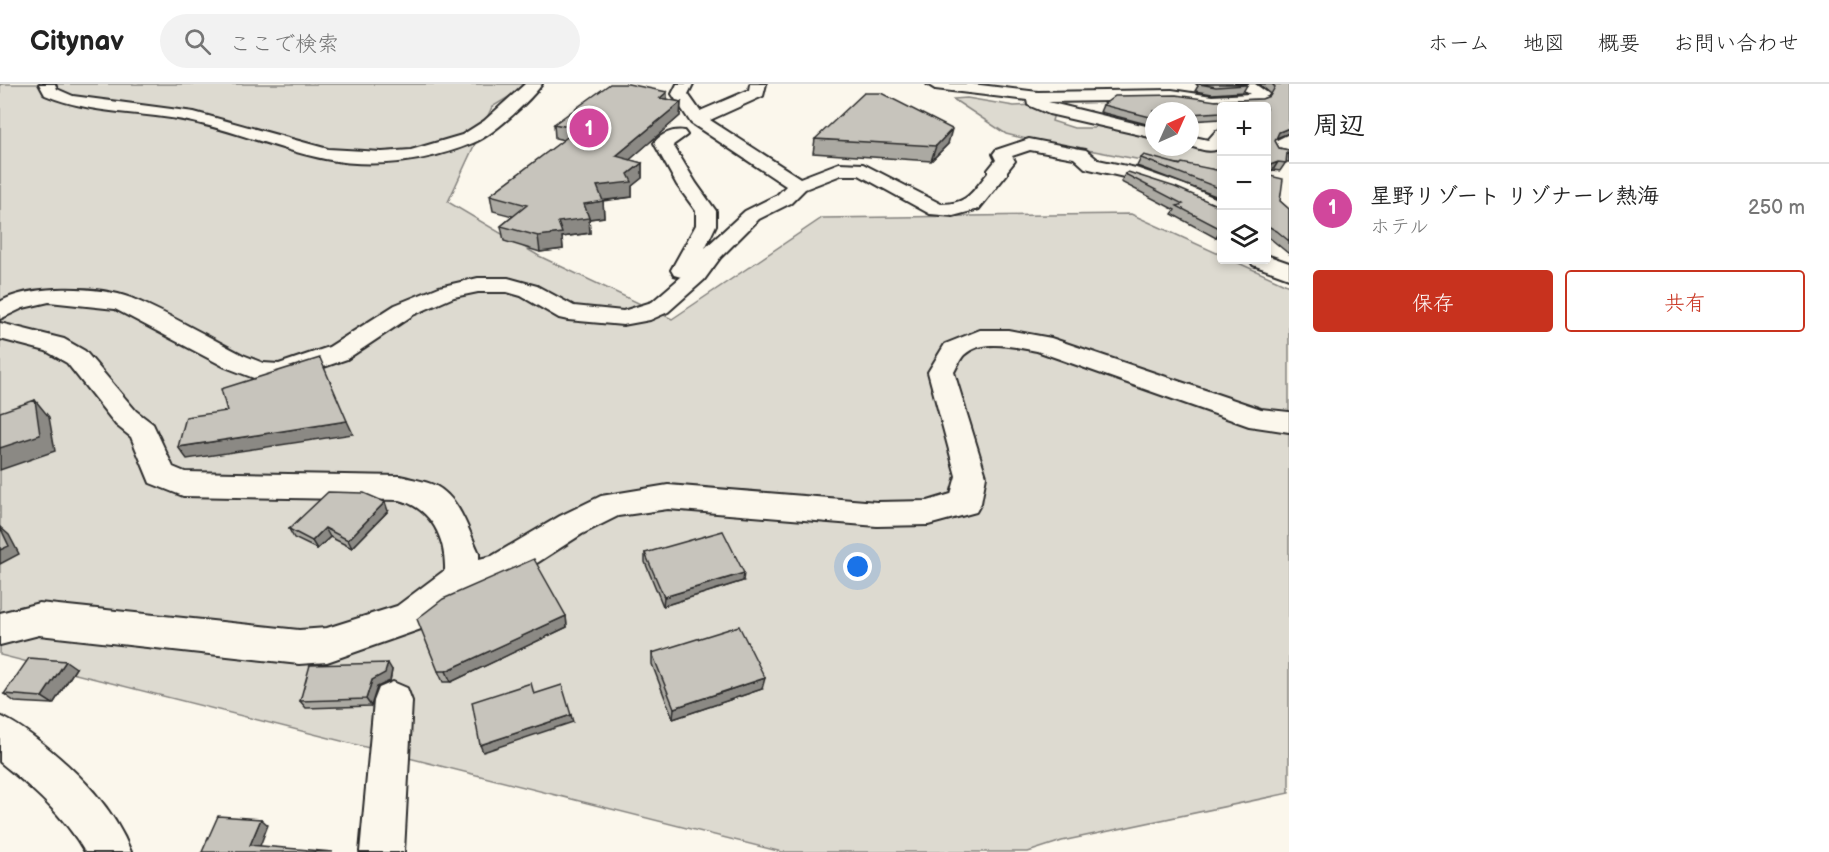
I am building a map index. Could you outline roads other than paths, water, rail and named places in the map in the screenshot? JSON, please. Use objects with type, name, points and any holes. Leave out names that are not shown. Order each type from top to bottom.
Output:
[{"type":"street","points":[[47,84],[51,92],[70,100],[194,117],[327,154],[382,158],[412,155],[468,139],[490,125],[534,84]]},
{"type":"street","points":[[685,84],[680,94],[681,99],[697,119],[798,185]]},
{"type":"street","points":[[935,84],[1038,97],[1172,95],[1212,101],[1258,99],[1261,94],[1243,84]]},
{"type":"street","points":[[697,119],[763,88]]},
{"type":"street","points":[[1038,97],[1034,102],[1055,110],[1145,131]]},
{"type":"street","points":[[1285,132],[1281,149],[1289,153]]},
{"type":"street","points":[[678,135],[663,143],[687,185],[706,211],[706,225],[681,273],[684,284]]},
{"type":"street","points":[[1199,142],[1217,143]]},
{"type":"street","points":[[0,312],[15,303],[49,295],[122,303],[234,361],[259,371],[280,373],[338,353],[404,310],[447,292],[478,285],[508,285],[529,291],[568,313],[623,318],[641,315],[660,307],[674,296],[696,275],[712,253],[752,215],[784,199],[798,185],[839,169],[863,170],[937,210],[953,210],[972,205],[1006,161],[1002,154],[1029,144],[1080,154],[1092,164],[1129,172],[1217,207]]},
{"type":"street","points":[[1271,161],[1289,165]]},
{"type":"street","points":[[1271,264],[1289,271]]},
{"type":"street","points":[[0,331],[55,345],[76,357],[126,418],[142,431],[160,476],[183,484],[400,488],[426,495],[444,512],[462,553],[462,577]]},
{"type":"street","points":[[0,629],[39,619],[252,643],[299,647],[327,645],[408,618],[462,577],[500,569],[571,525],[612,505],[668,497],[877,514],[928,513],[965,503],[971,476],[941,372],[954,350],[980,338],[1008,338],[1042,344],[1259,419],[1289,422]]},
{"type":"street","points":[[382,852],[393,701]]},
{"type":"street","points":[[0,736],[69,792],[101,834],[109,852]]},
{"type":"place","name":"星野リゾート リゾナーレ熱海","points":[[589,128]]}]
